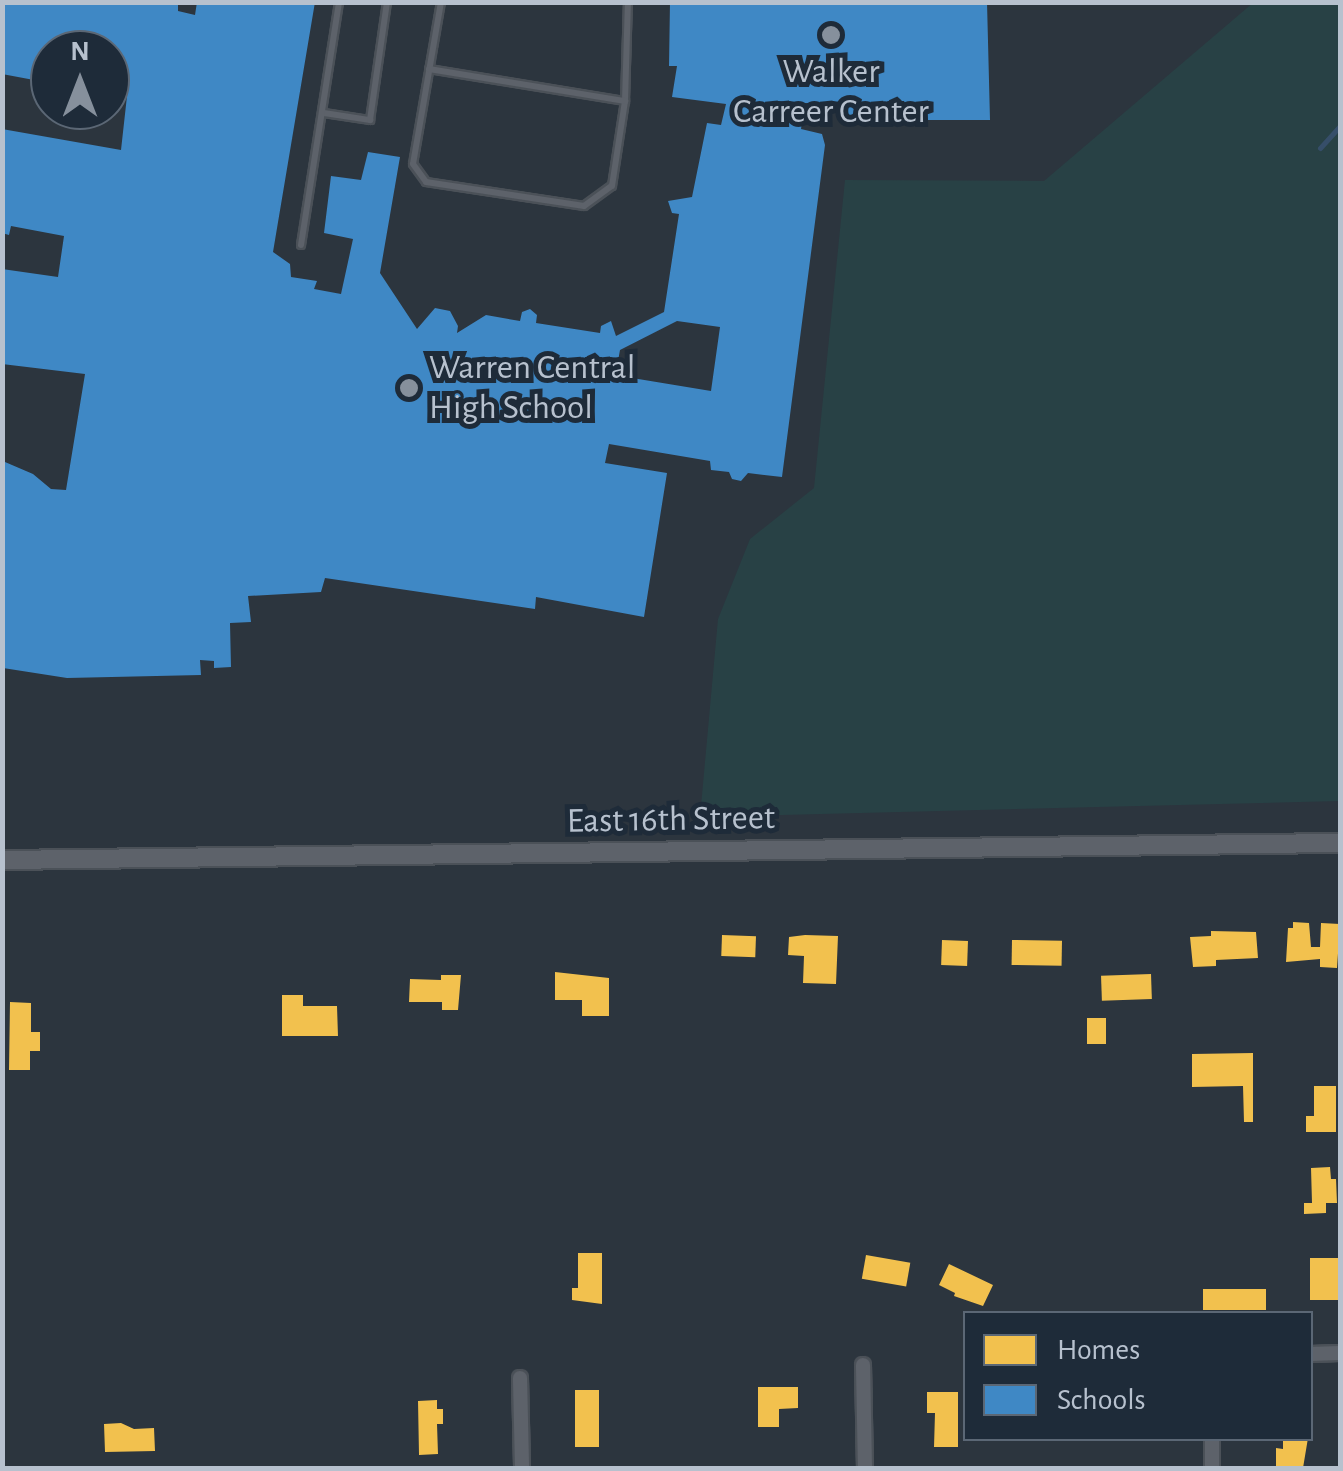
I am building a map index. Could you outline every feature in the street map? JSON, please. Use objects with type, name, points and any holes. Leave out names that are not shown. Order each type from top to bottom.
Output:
[{"type":"street","name":"East 16th Street","points":[[2,860],[1340,843]]},
{"type":"street","points":[[1313,1354],[1340,1352]]},
{"type":"street","points":[[864,1364],[865,1468]]},
{"type":"street","points":[[520,1378],[522,1468]]},
{"type":"street","points":[[1212,1441],[1212,1468]]},
{"type":"lane","points":[[301,245],[340,2]]},
{"type":"lane","points":[[324,113],[370,120],[388,2]]},
{"type":"lane","points":[[440,2],[412,164],[426,182],[584,206],[612,186],[625,102],[628,2]]},
{"type":"lane","points":[[429,70],[625,102]]},
{"type":"green space","points":[[1254,2],[1340,3],[1340,801],[700,817],[718,619],[750,539],[814,488],[845,180],[1044,181]]},
{"type":"building: Homes","points":[[1293,922],[1309,923],[1311,947],[1320,947],[1321,923],[1340,924],[1337,968],[1320,967],[1320,959],[1286,962],[1288,928],[1293,928]]},
{"type":"building: Homes","points":[[1211,931],[1256,932],[1258,958],[1216,960],[1216,966],[1193,967],[1190,937],[1211,936]]},
{"type":"building: Homes","points":[[722,935],[756,936],[755,957],[721,956]]},
{"type":"building: Homes","points":[[838,936],[836,984],[803,983],[804,956],[788,955],[789,937]]},
{"type":"building: Homes","points":[[942,940],[968,941],[967,966],[941,965]]},
{"type":"building: Homes","points":[[1012,940],[1062,941],[1062,966],[1012,965]]},
{"type":"building: Homes","points":[[555,972],[609,978],[609,1016],[582,1016],[582,1000],[555,1000]]},
{"type":"building: Homes","points":[[1151,974],[1152,999],[1102,1001],[1101,976]]},
{"type":"building: Homes","points":[[441,975],[461,975],[458,1010],[442,1010],[442,1002],[409,1002],[410,979],[441,980]]},
{"type":"building: Homes","points":[[282,995],[303,995],[303,1006],[337,1006],[338,1036],[282,1036]]},
{"type":"building: Homes","points":[[10,1002],[31,1003],[31,1032],[40,1032],[40,1051],[30,1051],[30,1070],[9,1070]]},
{"type":"building: Homes","points":[[1087,1018],[1106,1018],[1106,1044],[1087,1044]]},
{"type":"building: Homes","points":[[1253,1053],[1253,1122],[1244,1122],[1243,1086],[1192,1087],[1192,1054]]},
{"type":"building: Homes","points":[[1314,1086],[1336,1086],[1336,1132],[1306,1132],[1306,1116],[1314,1116]]},
{"type":"building: Homes","points":[[1330,1167],[1331,1179],[1336,1179],[1337,1203],[1326,1203],[1326,1213],[1304,1214],[1304,1203],[1312,1203],[1311,1168]]},
{"type":"building: Homes","points":[[578,1253],[602,1253],[602,1304],[572,1300],[572,1288],[578,1288]]},
{"type":"building: Homes","points":[[866,1255],[910,1263],[906,1286],[862,1279]]},
{"type":"building: Homes","points":[[1310,1258],[1339,1258],[1339,1300],[1310,1300]]},
{"type":"building: Homes","points":[[949,1264],[993,1285],[983,1306],[954,1296],[955,1293],[939,1285]]},
{"type":"building: Homes","points":[[1203,1289],[1266,1289],[1266,1310],[1203,1310]]},
{"type":"building: Homes","points":[[758,1387],[798,1387],[798,1408],[779,1409],[779,1427],[758,1427]]},
{"type":"building: Homes","points":[[575,1390],[599,1390],[599,1447],[575,1447]]},
{"type":"building: Homes","points":[[927,1392],[958,1392],[958,1447],[934,1447],[935,1413],[927,1413]]},
{"type":"building: Homes","points":[[437,1400],[437,1409],[443,1409],[443,1424],[437,1424],[438,1454],[419,1455],[418,1401]]},
{"type":"building: Homes","points":[[121,1423],[134,1429],[154,1428],[155,1451],[105,1452],[104,1424]]},
{"type":"building: Homes","points":[[1283,1441],[1308,1441],[1303,1468],[1276,1468],[1276,1448],[1283,1449]]},
{"type":"building: Schools","name":"Warren Central High School","points":[[5,2],[178,2],[178,11],[195,15],[197,2],[315,2],[273,252],[290,264],[291,277],[317,281],[314,289],[341,294],[353,239],[324,233],[331,176],[361,180],[368,152],[400,157],[380,273],[417,329],[435,308],[450,311],[458,326],[457,333],[486,315],[520,321],[522,312],[530,309],[537,315],[536,323],[600,333],[601,326],[611,321],[616,336],[664,312],[679,214],[672,213],[668,201],[692,197],[707,123],[721,125],[726,104],[672,97],[677,66],[669,66],[670,2],[987,2],[990,120],[845,120],[844,103],[805,103],[801,129],[822,134],[825,145],[782,477],[748,473],[741,481],[732,479],[729,472],[711,470],[710,461],[609,444],[605,463],[667,473],[644,617],[536,597],[535,609],[325,578],[321,592],[248,596],[251,622],[230,623],[231,667],[214,668],[214,661],[200,660],[201,675],[67,678],[3,668],[2,470],[5,462],[33,474],[51,489],[66,490],[85,374],[2,364],[2,269],[58,277],[64,236],[11,226],[9,235],[2,233],[2,129],[121,150],[123,130],[130,130],[130,30],[30,30],[30,79],[2,74]],"holes":[[[677,321],[720,327],[711,391],[608,374],[610,360],[618,361],[620,350]]]},
{"type":"waterway","points":[[1320,148],[1340,126]]},
{"type":"place","name":"Walker Carreer Center","points":[[831,35]]},
{"type":"place","name":"Warren Central High School","points":[[409,388]]}]
